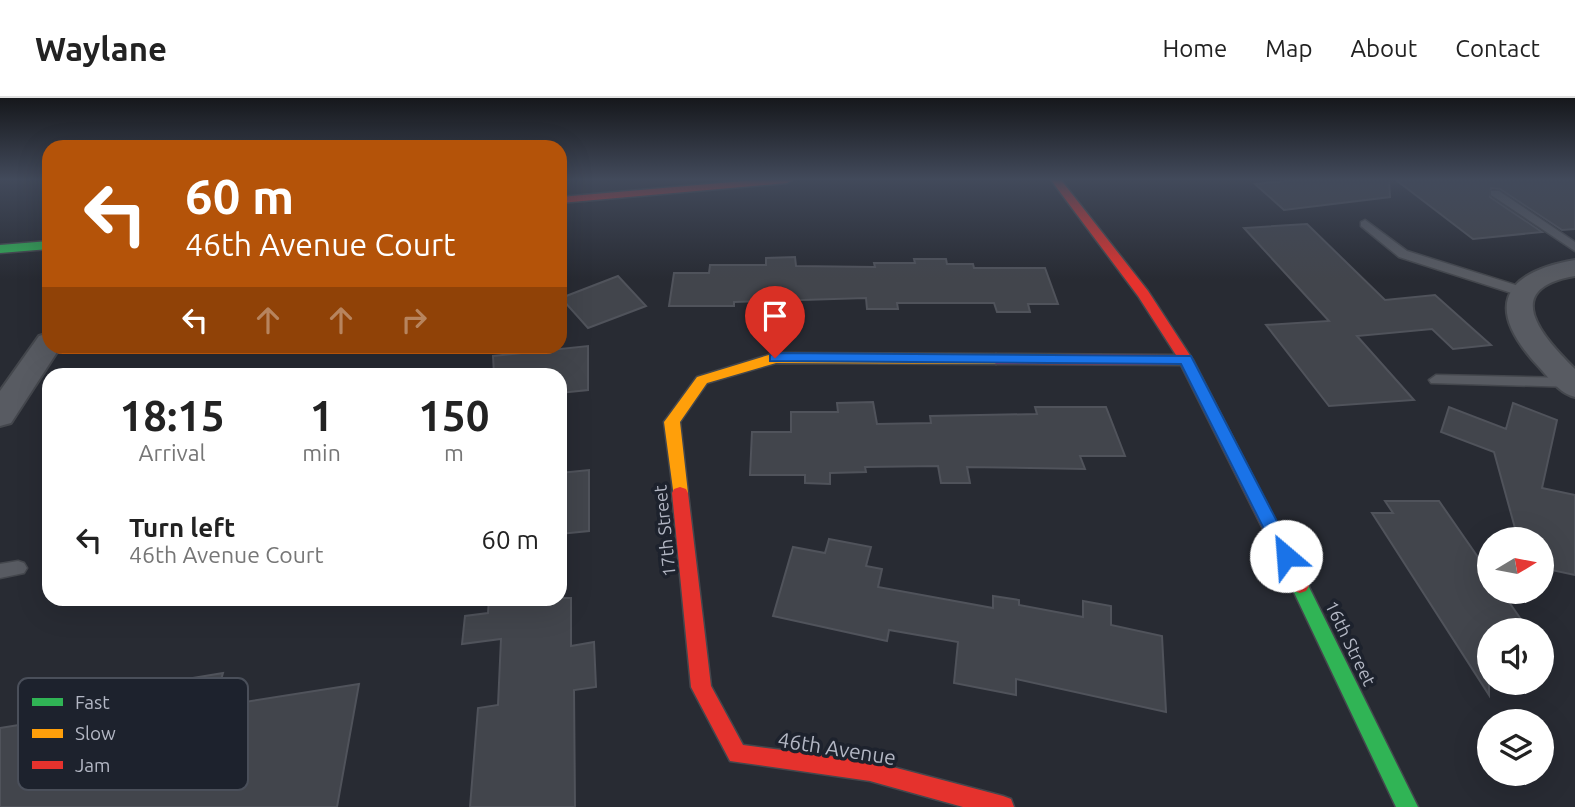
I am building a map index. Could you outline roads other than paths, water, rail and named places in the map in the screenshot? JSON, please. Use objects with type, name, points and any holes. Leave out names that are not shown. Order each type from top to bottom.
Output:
[{"type":"main road","name":"16th Street","points":[[1081,213],[1143,293],[1186,359],[1349,682],[1407,807]]},
{"type":"main road","points":[[0,249],[42,246]]},
{"type":"main road","name":"17th Street","points":[[701,687],[672,422],[702,380],[775,358],[1186,359]]},
{"type":"main road","name":"46th Avenue","points":[[701,687],[737,754],[870,771],[1003,807]]},
{"type":"street","points":[[1573,385],[1522,327],[1518,312],[1523,292],[1535,281],[1563,269],[1575,268]]},
{"type":"street","points":[[0,415],[42,352]]},
{"type":"lane","points":[[1525,213],[1575,247]]},
{"type":"lane","points":[[1365,224],[1403,254],[1523,292]]},
{"type":"lane","points":[[1436,380],[1573,385]]}]
